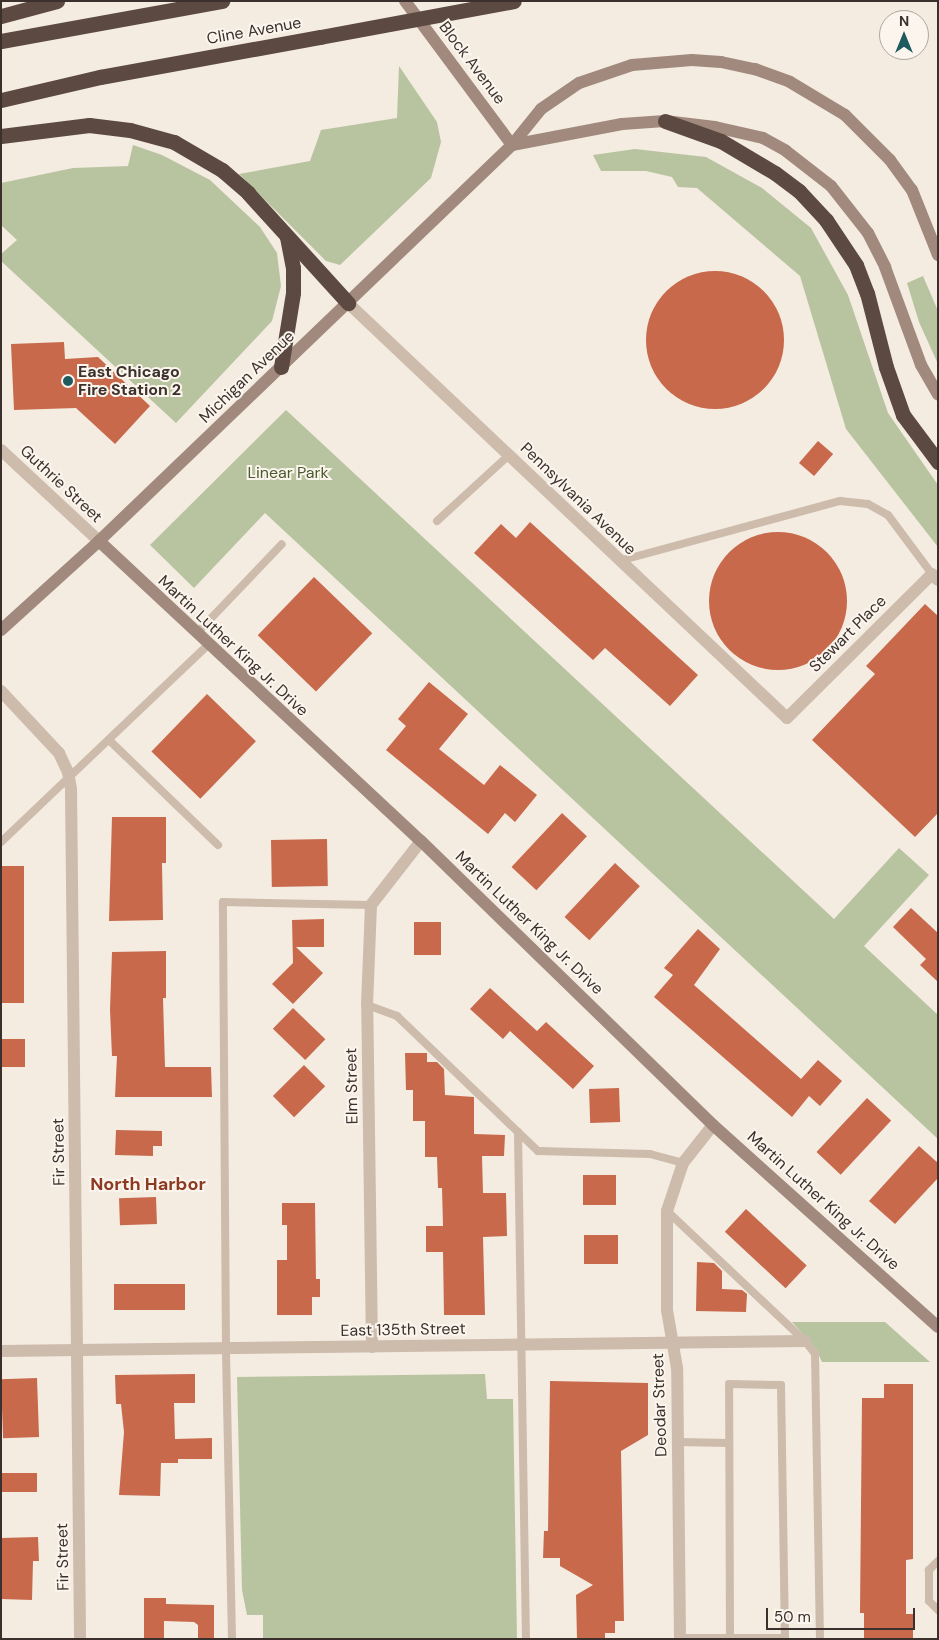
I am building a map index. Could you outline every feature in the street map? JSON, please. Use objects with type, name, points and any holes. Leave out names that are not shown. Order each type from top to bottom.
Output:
[{"type":"highway","points":[[1,16],[57,1]]},
{"type":"highway","points":[[1,41],[222,1]]},
{"type":"highway","name":"Cline Avenue","points":[[1,100],[100,77],[514,1]]},
{"type":"highway","points":[[665,121],[721,141],[776,173],[799,191],[826,220],[856,265],[867,293],[886,367],[903,415],[938,462]]},
{"type":"highway","points":[[1,136],[89,125],[130,130],[174,142],[222,170],[286,235],[348,303]]},
{"type":"highway","points":[[281,367],[293,293],[293,268],[286,235]]},
{"type":"main road","name":"Block Avenue","points":[[405,1],[512,145]]},
{"type":"main road","name":"Michigan Avenue","points":[[1,630],[99,541],[348,303],[512,145],[541,110],[579,83],[609,71],[632,65],[692,60],[721,62],[755,69],[822,99],[871,138],[912,190],[938,255]]},
{"type":"main road","points":[[512,145],[622,124],[665,121],[715,127],[763,138],[809,166],[831,186],[868,233],[885,266],[922,365],[938,394]]},
{"type":"main road","name":"Martin Luther King Jr. Drive","points":[[99,541],[196,634],[421,841],[713,1125],[936,1321]]},
{"type":"street","name":"Pennsylvania Avenue","points":[[348,303],[787,718]]},
{"type":"street","name":"Guthrie Street","points":[[1,450],[99,541]]},
{"type":"street","name":"Stewart Place","points":[[787,718],[935,577]]},
{"type":"street","name":"Fir Street","points":[[1,691],[48,737],[59,752],[69,777],[80,1639]]},
{"type":"street","points":[[372,905],[421,841]]},
{"type":"street","name":"Elm Street","points":[[372,905],[367,1005],[372,1347]]},
{"type":"street","name":"Deodar Street","points":[[680,1638],[678,1368],[667,1310],[667,1211],[683,1162],[713,1125]]},
{"type":"street","name":"East 135th Street","points":[[1,1351],[805,1341]]},
{"type":"lane","points":[[437,521],[508,456]]},
{"type":"lane","points":[[619,561],[840,501],[868,504],[888,515],[935,577]]},
{"type":"lane","points":[[196,634],[282,544]]},
{"type":"lane","points":[[1,842],[110,741],[208,644]]},
{"type":"lane","points":[[110,741],[218,845]]},
{"type":"lane","points":[[232,1639],[226,1348],[223,902],[372,905]]},
{"type":"lane","points":[[367,1005],[397,1016],[538,1151],[650,1154],[683,1162]]},
{"type":"lane","points":[[518,1132],[526,1639]]},
{"type":"lane","points":[[667,1211],[805,1341],[817,1362],[820,1639]]},
{"type":"lane","points":[[680,1638],[730,1638],[785,1638],[781,1385],[729,1384],[730,1638]]},
{"type":"lane","points":[[678,1442],[729,1443]]},
{"type":"lane","points":[[938,1561],[929,1570],[929,1601],[938,1610]]},
{"type":"green space","points":[[399,66],[437,122],[441,142],[431,178],[340,265],[326,261],[239,174],[310,161],[321,130],[397,118]]},
{"type":"green space","points":[[133,145],[162,155],[210,180],[260,227],[277,253],[281,286],[272,321],[176,423],[1,261],[1,254],[17,240],[1,225],[1,183],[73,168],[128,166]]},
{"type":"green space","points":[[635,149],[706,157],[762,188],[811,228],[848,295],[888,413],[938,485],[938,547],[846,429],[800,276],[697,188],[678,187],[672,177],[646,171],[601,171],[593,155]]},
{"type":"green space","points":[[923,276],[938,311],[938,364],[919,322],[907,283]]},
{"type":"green space","name":"Linear Park","points":[[286,410],[834,919],[899,848],[929,875],[864,946],[938,1015],[938,1139],[265,513],[194,588],[150,545]]},
{"type":"green space","points":[[792,1322],[885,1322],[930,1362],[822,1362],[816,1349]]},
{"type":"green space","points":[[485,1374],[487,1399],[513,1399],[517,1639],[263,1639],[263,1615],[247,1615],[242,1590],[237,1377]]},
{"type":"building","points":[[715,271],[741,276],[764,291],[779,314],[784,340],[779,366],[764,389],[741,404],[715,409],[689,404],[666,389],[651,366],[646,340],[651,314],[666,291],[689,276]]},
{"type":"building","name":"East Chicago Fire Station 2","points":[[64,342],[65,359],[98,357],[150,406],[115,444],[76,408],[14,410],[11,344]]},
{"type":"building","points":[[818,441],[833,454],[814,476],[799,463]]},
{"type":"building","points":[[530,522],[698,675],[670,706],[605,648],[593,660],[474,553],[501,524],[516,538]]},
{"type":"building","points":[[778,532],[804,537],[827,552],[842,575],[847,601],[842,627],[827,650],[804,665],[778,670],[752,665],[729,650],[714,627],[709,601],[714,575],[729,552],[752,537]]},
{"type":"building","points":[[314,577],[372,633],[316,692],[258,635]]},
{"type":"building","points":[[925,604],[938,616],[938,813],[915,837],[812,740],[875,674],[866,666]]},
{"type":"building","points":[[429,682],[468,714],[439,749],[484,785],[500,765],[537,795],[515,822],[505,813],[488,834],[386,750],[406,726],[398,719]]},
{"type":"building","points":[[207,694],[256,741],[200,799],[151,752]]},
{"type":"building","points":[[562,813],[587,836],[536,890],[512,867]]},
{"type":"building","points":[[112,817],[166,817],[166,863],[162,863],[163,920],[109,921]]},
{"type":"building","points":[[327,839],[328,886],[272,887],[271,840]]},
{"type":"building","points":[[615,863],[640,886],[589,940],[565,917]]},
{"type":"building","points":[[1,866],[24,866],[24,1003],[1,1003]]},
{"type":"building","points":[[911,908],[938,933],[938,982],[920,965],[926,959],[893,927]]},
{"type":"building","points":[[324,919],[324,947],[296,947],[323,973],[293,1004],[272,984],[293,963],[292,920]]},
{"type":"building","points":[[414,922],[441,922],[441,955],[414,955]]},
{"type":"building","points":[[698,929],[720,949],[694,985],[801,1079],[818,1060],[842,1081],[820,1106],[809,1096],[792,1117],[654,997],[673,975],[664,968]]},
{"type":"building","points":[[166,951],[166,998],[163,998],[165,1067],[211,1067],[212,1097],[115,1097],[117,1056],[112,1056],[110,1010],[112,952]]},
{"type":"building","points":[[490,988],[537,1031],[546,1022],[594,1066],[573,1089],[510,1031],[503,1039],[470,1009]]},
{"type":"building","points":[[293,1008],[325,1039],[305,1060],[273,1029]]},
{"type":"building","points":[[1,1039],[25,1039],[25,1067],[1,1067]]},
{"type":"building","points":[[405,1053],[427,1053],[427,1062],[437,1062],[444,1069],[445,1095],[474,1097],[474,1134],[505,1135],[504,1156],[482,1156],[483,1193],[506,1193],[507,1236],[483,1237],[485,1315],[444,1315],[443,1252],[426,1252],[426,1226],[443,1226],[442,1188],[438,1188],[437,1157],[425,1157],[425,1121],[413,1121],[413,1090],[406,1090]]},
{"type":"building","points":[[304,1065],[325,1086],[294,1117],[273,1096]]},
{"type":"building","points":[[619,1088],[620,1122],[590,1123],[589,1089]]},
{"type":"building","points":[[867,1098],[891,1121],[841,1175],[817,1152]]},
{"type":"building","points":[[116,1130],[162,1131],[162,1146],[153,1146],[153,1156],[115,1155]]},
{"type":"building","points":[[919,1146],[938,1163],[938,1178],[895,1224],[869,1201]]},
{"type":"building","points":[[583,1175],[616,1175],[616,1205],[583,1205]]},
{"type":"building","points":[[156,1197],[157,1224],[120,1225],[119,1198]]},
{"type":"building","points":[[282,1203],[315,1203],[316,1279],[320,1279],[320,1297],[312,1297],[312,1315],[277,1315],[277,1260],[287,1260],[287,1225],[282,1225]]},
{"type":"building","points":[[746,1209],[807,1266],[786,1288],[725,1232]]},
{"type":"building","points":[[584,1235],[618,1235],[618,1264],[584,1264]]},
{"type":"building","points":[[697,1262],[714,1263],[722,1271],[722,1289],[742,1290],[747,1294],[746,1312],[696,1311]]},
{"type":"building","points":[[114,1284],[185,1284],[185,1310],[114,1310]]},
{"type":"building","points":[[195,1374],[195,1403],[174,1403],[175,1439],[212,1438],[212,1459],[178,1459],[178,1463],[161,1463],[160,1496],[119,1495],[124,1432],[121,1404],[116,1404],[115,1375]]},
{"type":"building","points":[[37,1378],[39,1437],[3,1438],[1,1379]]},
{"type":"building","points":[[550,1381],[648,1383],[648,1435],[621,1451],[624,1621],[615,1621],[615,1633],[605,1633],[605,1639],[577,1639],[576,1595],[593,1585],[560,1566],[560,1558],[543,1558],[544,1531],[548,1531]]},
{"type":"building","points":[[884,1384],[913,1384],[913,1559],[906,1560],[906,1614],[913,1614],[913,1639],[864,1639],[864,1613],[860,1613],[862,1398],[884,1398]]},
{"type":"building","points":[[1,1473],[37,1473],[37,1492],[1,1492]]},
{"type":"building","points":[[38,1537],[39,1561],[33,1561],[32,1600],[1,1599],[1,1538]]},
{"type":"building","points":[[144,1598],[166,1598],[166,1604],[214,1605],[214,1639],[198,1639],[198,1625],[194,1622],[164,1621],[164,1639],[144,1639]]},
{"type":"place","name":"East Chicago Fire Station 2","points":[[68,381]]},
{"type":"district","name":"North Harbor","points":[[148,1184]]}]
